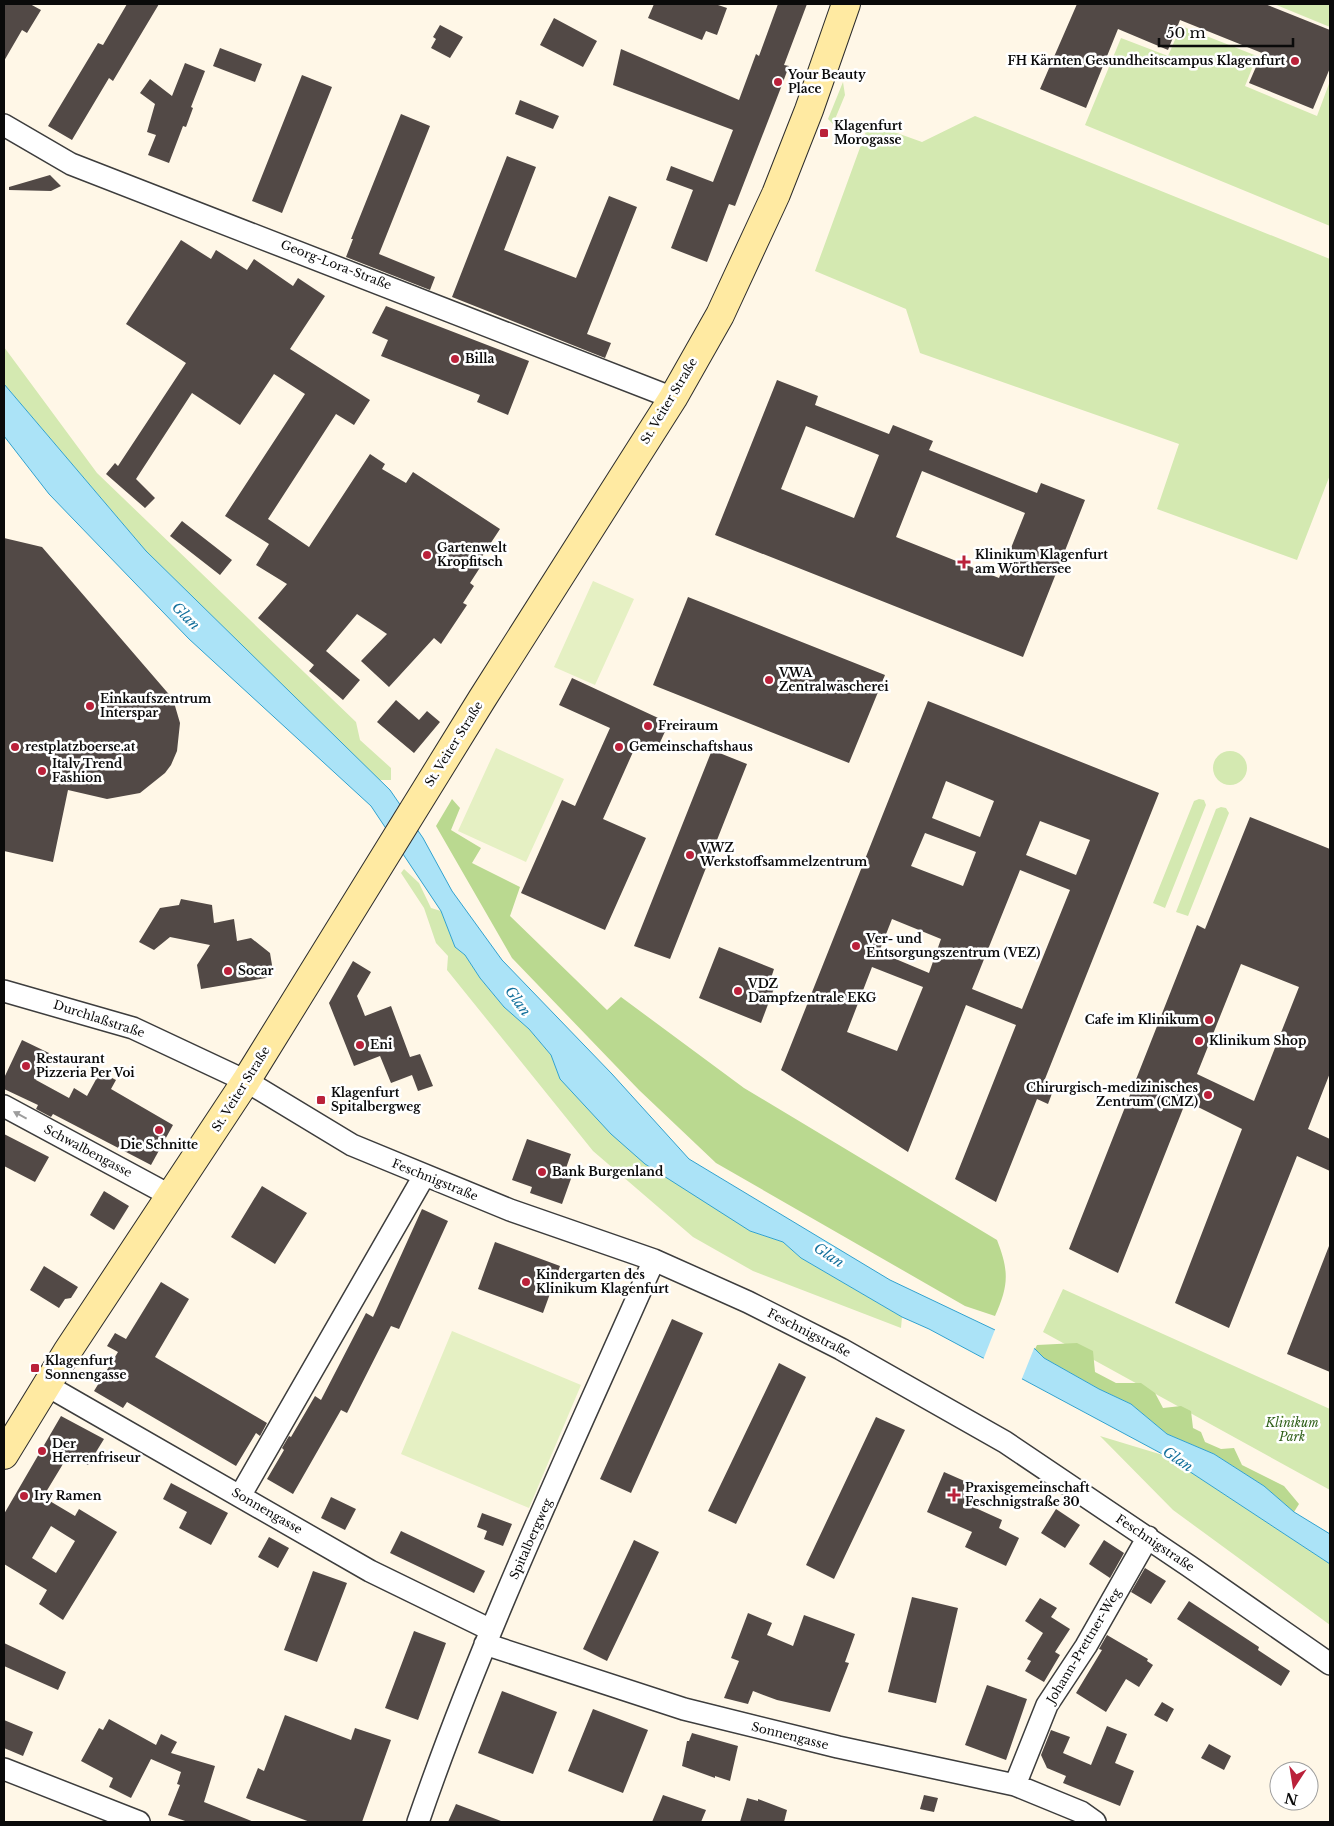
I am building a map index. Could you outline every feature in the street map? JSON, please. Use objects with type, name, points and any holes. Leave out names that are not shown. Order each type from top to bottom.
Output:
[{"type":"main road","name":"St. Veiter Straße","points":[[4,1455],[46,1385],[246,1081],[477,707],[673,398],[720,315],[776,194],[809,110],[846,4]]},
{"type":"street","name":"Georg-Lora-Straße","points":[[4,125],[71,164],[673,398]]},
{"type":"street","name":"Durchlaßstraße","points":[[4,991],[133,1028],[246,1081]]},
{"type":"street","name":"Feschnigstraße","points":[[246,1081],[352,1145],[510,1210],[654,1260],[748,1302],[841,1349],[973,1421],[1148,1537],[1330,1664]]},
{"type":"street","name":"Schwalbengasse","points":[[4,1106],[171,1196]]},
{"type":"street","points":[[240,1496],[424,1176]]},
{"type":"street","name":"Spitalbergweg","points":[[418,1822],[444,1744],[488,1637],[654,1260]]},
{"type":"street","name":"Sonnengasse","points":[[46,1385],[488,1637],[684,1710],[838,1747],[1015,1785],[1081,1812],[1095,1822]]},
{"type":"street","name":"Johann-Prettner-Weg","points":[[1015,1785],[1047,1705],[1086,1646],[1148,1537]]},
{"type":"street","points":[[4,1769],[140,1822]]},
{"type":"green space","points":[[1274,4],[1330,4],[1330,27]]},
{"type":"green space","points":[[1181,26],[1257,56],[1245,86],[1317,116],[1330,81],[1330,226],[1085,125],[1121,38],[1168,56]]},
{"type":"green space","points":[[843,82],[845,95],[833,124],[828,119]]},
{"type":"green space","points":[[975,116],[1330,259],[1330,475],[1297,560],[1157,509],[1179,444],[920,353],[906,309],[815,271],[869,123],[922,142]]},
{"type":"green space","points":[[4,347],[97,473],[356,722],[360,740],[391,768],[391,780],[379,780],[146,551],[4,384]]},
{"type":"green space","points":[[593,581],[634,599],[595,685],[554,667]]},
{"type":"green space","points":[[496,748],[564,779],[526,862],[458,831]]},
{"type":"green space","points":[[1230,751],[1242,756],[1247,768],[1242,780],[1230,785],[1218,780],[1213,768],[1218,756]]},
{"type":"green space","points":[[452,799],[460,808],[451,830],[481,848],[472,863],[520,887],[510,916],[607,1010],[621,997],[744,1088],[997,1240],[1004,1261],[1006,1278],[1003,1295],[995,1316],[965,1306],[716,1163],[639,1090],[512,958],[436,826]]},
{"type":"green space","points":[[1204,800],[1206,805],[1165,908],[1153,903],[1194,801]]},
{"type":"green space","points":[[1226,808],[1229,813],[1188,916],[1176,912],[1216,809]]},
{"type":"green space","points":[[404,869],[419,883],[431,908],[441,911],[455,947],[465,955],[480,978],[504,1007],[529,1029],[551,1055],[560,1079],[750,1231],[783,1242],[801,1258],[902,1317],[901,1328],[753,1271],[693,1237],[593,1151],[447,970],[448,956],[436,943],[424,908],[401,873]]},
{"type":"green space","name":"Klinikum Park","points":[[1063,1289],[1330,1409],[1330,1490],[1043,1332]]},
{"type":"green space","points":[[452,1331],[581,1385],[529,1508],[401,1454]]},
{"type":"green space","points":[[1077,1343],[1093,1351],[1095,1372],[1116,1383],[1141,1383],[1155,1393],[1163,1408],[1181,1406],[1191,1411],[1193,1428],[1201,1432],[1205,1442],[1221,1449],[1234,1448],[1242,1465],[1284,1486],[1299,1504],[1294,1512],[1264,1486],[1214,1454],[1167,1434],[1131,1404],[1099,1389],[1044,1358],[1035,1349],[1037,1345]]},
{"type":"green space","points":[[1100,1436],[1166,1456],[1330,1564],[1330,1625],[1173,1510]]},
{"type":"water","name":"Glan","points":[[4,384],[146,551],[390,790],[423,838],[452,891],[502,960],[612,1074],[689,1159],[890,1280],[1035,1349],[1044,1358],[1099,1389],[1131,1404],[1167,1434],[1214,1454],[1264,1486],[1294,1512],[1330,1534],[1330,1564],[1166,1456],[929,1329],[902,1317],[801,1258],[783,1242],[750,1231],[645,1164],[611,1134],[560,1079],[551,1055],[529,1029],[504,1007],[480,978],[465,955],[455,947],[441,911],[371,806],[189,639],[49,494],[4,436]]},
{"type":"pier","points":[[996,1327],[1035,1346],[1021,1381],[983,1360]]},
{"type":"building","points":[[4,4],[30,4],[41,10],[27,33],[22,30],[4,61]]},
{"type":"building","points":[[127,4],[159,4],[113,81],[109,78],[72,140],[48,126],[98,43],[103,45]]},
{"type":"building","points":[[654,4],[715,4],[727,8],[717,35],[706,31],[702,40],[648,18]]},
{"type":"building","points":[[778,4],[807,4],[784,65],[789,66],[780,90],[735,206],[729,204],[707,262],[671,248],[693,190],[666,180],[671,166],[713,182],[733,130],[613,85],[621,49],[739,100],[756,54],[759,56]]},
{"type":"building","points":[[1077,4],[1265,4],[1330,30],[1330,68],[1313,109],[1249,83],[1262,53],[1180,20],[1168,50],[1118,29],[1086,108],[1040,89]]},
{"type":"building","points":[[554,18],[597,41],[583,67],[540,45]]},
{"type":"building","points":[[440,25],[463,37],[450,58],[431,48],[436,39],[433,37]]},
{"type":"building","points":[[220,48],[262,64],[255,82],[213,66]]},
{"type":"building","points":[[185,63],[205,71],[191,107],[193,108],[186,127],[183,126],[169,163],[148,155],[156,135],[147,132],[155,104],[140,93],[150,79],[172,96]]},
{"type":"building","points":[[302,75],[332,87],[282,213],[252,201]]},
{"type":"building","points":[[520,100],[559,116],[553,129],[515,114]]},
{"type":"building","points":[[401,114],[430,126],[379,254],[435,277],[430,290],[346,257],[353,239],[351,239]]},
{"type":"building","points":[[507,156],[536,167],[504,250],[576,278],[609,196],[637,207],[587,334],[611,343],[605,358],[452,297]]},
{"type":"building","points":[[50,175],[61,186],[51,191],[9,190],[9,187]]},
{"type":"building","points":[[181,240],[211,259],[216,250],[247,270],[254,259],[293,286],[298,278],[325,296],[290,349],[370,400],[354,425],[336,414],[268,519],[309,547],[370,454],[385,464],[382,469],[406,483],[413,472],[500,529],[477,564],[481,566],[470,583],[474,586],[463,603],[467,605],[441,644],[434,638],[389,687],[361,661],[387,634],[357,614],[326,651],[360,680],[343,700],[309,671],[314,665],[258,618],[287,584],[256,565],[269,544],[225,516],[305,394],[274,374],[240,425],[192,393],[136,479],[155,498],[145,508],[106,474],[115,463],[118,466],[186,363],[126,324]]},
{"type":"building","name":"Billa","points":[[386,306],[529,361],[508,415],[477,402],[480,395],[381,356],[388,340],[372,333]]},
{"type":"building","points":[[777,380],[818,396],[815,405],[889,434],[893,425],[933,441],[929,450],[1037,493],[1041,483],[1085,500],[1023,657],[715,535]],"holes":[[[806,426],[879,455],[854,518],[781,489]],[[922,471],[1025,513],[999,578],[896,537]]]},
{"type":"building","points":[[182,521],[232,560],[220,575],[170,536]]},
{"type":"building","name":"Einkaufszentrum Interspar","points":[[4,538],[42,547],[173,699],[180,723],[177,751],[171,765],[165,773],[140,793],[107,799],[68,790],[53,862],[4,851]]},
{"type":"building","name":"VWA Zentralwäscherei","points":[[688,597],[885,675],[849,763],[653,685]]},
{"type":"building","points":[[572,678],[669,723],[656,751],[637,743],[603,819],[646,838],[605,930],[521,893],[562,800],[575,806],[610,728],[559,705]]},
{"type":"building","points":[[396,700],[419,720],[427,711],[440,722],[414,753],[377,722]]},
{"type":"building","name":"Ver- und Entsorgungszentrum (VEZ)","points":[[928,701],[1159,793],[1043,1084],[1054,1088],[1048,1104],[1037,1099],[996,1202],[955,1179],[1016,1025],[966,1005],[908,1152],[781,1070]],"holes":[[[946,781],[994,801],[980,837],[932,818]],[[1040,821],[1090,840],[1076,875],[1026,855]],[[925,833],[976,852],[963,886],[911,866]],[[1020,870],[1070,890],[1022,1009],[972,989]],[[892,919],[941,939],[929,973],[879,952]],[[872,967],[923,987],[897,1051],[847,1032]]]},
{"type":"building","name":"VWZ Werkstoffsammelzentrum","points":[[712,750],[747,764],[670,959],[634,946]]},
{"type":"building","name":"Chirurgisch-medizinisches Zentrum (CMZ)","points":[[1250,817],[1330,849],[1330,1073],[1308,1129],[1330,1139],[1330,1171],[1297,1156],[1229,1328],[1175,1303],[1242,1129],[1186,1101],[1118,1273],[1069,1249],[1197,925],[1205,929]],"holes":[[[1241,964],[1299,987],[1254,1101],[1197,1074]]]},
{"type":"building","points":[[181,899],[212,905],[214,923],[234,919],[237,941],[251,938],[270,953],[273,971],[266,978],[201,989],[197,965],[210,945],[170,937],[154,950],[139,942],[160,908],[179,905]]},
{"type":"building","name":"VDZ Dampfzentrale EKG","points":[[719,947],[774,969],[770,981],[776,983],[761,1023],[699,998]]},
{"type":"building","points":[[353,961],[371,972],[357,996],[365,1016],[391,1006],[410,1057],[420,1054],[433,1086],[418,1091],[412,1075],[391,1083],[380,1056],[354,1066],[329,1003]]},
{"type":"building","points":[[22,1040],[49,1053],[36,1080],[69,1098],[74,1088],[87,1096],[100,1072],[116,1080],[111,1089],[173,1125],[151,1165],[53,1114],[51,1117],[36,1109],[38,1105],[4,1089],[4,1078]]},
{"type":"building","points":[[4,1134],[49,1157],[35,1182],[4,1166]]},
{"type":"building","name":"Bank Burgenland","points":[[527,1139],[571,1154],[565,1171],[573,1173],[562,1204],[530,1193],[532,1187],[512,1180]]},
{"type":"building","points":[[262,1186],[307,1213],[275,1264],[231,1237]]},
{"type":"building","points":[[104,1191],[129,1206],[114,1230],[90,1215]]},
{"type":"building","points":[[422,1209],[448,1221],[399,1329],[391,1326],[347,1413],[341,1410],[293,1494],[267,1479],[284,1450],[282,1448],[289,1436],[291,1437],[315,1396],[321,1400],[366,1313],[373,1317]]},
{"type":"building","points":[[495,1242],[560,1266],[543,1313],[478,1289]]},
{"type":"building","points":[[1330,1247],[1330,1372],[1287,1354]]},
{"type":"building","points":[[44,1266],[78,1287],[71,1298],[65,1299],[59,1308],[30,1290]]},
{"type":"building","points":[[161,1282],[189,1299],[155,1357],[267,1423],[260,1436],[256,1433],[236,1466],[127,1402],[123,1408],[94,1391],[118,1352],[107,1346],[115,1333],[126,1339]]},
{"type":"building","points":[[672,1319],[703,1333],[631,1493],[600,1479]]},
{"type":"building","points":[[779,1363],[806,1377],[736,1524],[708,1511]]},
{"type":"building","points":[[61,1416],[104,1439],[88,1465],[69,1454],[43,1497],[75,1516],[79,1509],[117,1532],[63,1620],[39,1604],[47,1590],[4,1564],[4,1514]],"holes":[[[51,1526],[75,1541],[56,1573],[32,1558]]]},
{"type":"building","points":[[876,1417],[905,1430],[834,1579],[806,1565]]},
{"type":"building","points":[[944,1472],[978,1487],[969,1505],[1002,1520],[999,1528],[1019,1538],[1006,1566],[965,1547],[972,1532],[927,1512]]},
{"type":"building","points":[[171,1483],[228,1513],[211,1545],[179,1528],[187,1512],[163,1499]]},
{"type":"building","points":[[331,1497],[356,1509],[345,1530],[321,1518]]},
{"type":"building","points":[[1056,1509],[1080,1525],[1065,1548],[1041,1533]]},
{"type":"building","points":[[482,1513],[512,1524],[503,1546],[484,1539],[487,1531],[477,1527]]},
{"type":"building","points":[[401,1531],[485,1571],[474,1593],[390,1553]]},
{"type":"building","points":[[269,1537],[289,1548],[278,1568],[258,1557]]},
{"type":"building","points":[[634,1540],[659,1552],[607,1661],[583,1649]]},
{"type":"building","points":[[1104,1540],[1124,1553],[1110,1578],[1089,1564]]},
{"type":"building","points":[[1145,1568],[1166,1581],[1151,1604],[1131,1592]]},
{"type":"building","points":[[313,1571],[347,1583],[317,1662],[284,1650]]},
{"type":"building","points":[[912,1597],[958,1608],[936,1703],[888,1692]]},
{"type":"building","points":[[1040,1598],[1057,1608],[1051,1617],[1070,1629],[1055,1652],[1060,1655],[1044,1682],[1025,1671],[1031,1661],[1027,1659],[1043,1633],[1025,1621]]},
{"type":"building","points":[[1189,1601],[1259,1647],[1258,1650],[1290,1671],[1281,1686],[1177,1619]]},
{"type":"building","points":[[748,1613],[772,1623],[767,1635],[793,1646],[804,1615],[855,1634],[845,1662],[849,1663],[830,1712],[777,1700],[753,1691],[748,1704],[724,1698],[739,1661],[731,1658]]},
{"type":"building","points":[[414,1631],[446,1643],[418,1720],[385,1708]]},
{"type":"building","points":[[1107,1635],[1148,1659],[1147,1661],[1153,1665],[1139,1687],[1126,1679],[1106,1712],[1076,1693],[1102,1650],[1099,1649]]},
{"type":"building","points":[[4,1643],[66,1672],[58,1690],[4,1666]]},
{"type":"building","points":[[987,1685],[1027,1699],[1006,1760],[965,1745]]},
{"type":"building","points":[[502,1691],[557,1712],[533,1774],[478,1753]]},
{"type":"building","points":[[1162,1702],[1174,1709],[1167,1722],[1154,1715]]},
{"type":"building","points":[[593,1709],[648,1730],[623,1793],[568,1771]]},
{"type":"building","points":[[285,1715],[351,1740],[355,1728],[391,1740],[362,1822],[310,1822],[246,1798],[258,1768],[264,1771]]},
{"type":"building","points":[[109,1719],[156,1745],[161,1734],[177,1742],[171,1753],[215,1766],[204,1802],[254,1822],[188,1822],[168,1815],[180,1785],[177,1784],[181,1772],[151,1759],[131,1798],[109,1787],[113,1778],[81,1761],[99,1728],[103,1730]]},
{"type":"building","points":[[4,1720],[33,1732],[23,1756],[4,1748]]},
{"type":"building","points":[[1107,1726],[1127,1734],[1115,1763],[1134,1771],[1120,1806],[1063,1783],[1066,1776],[1047,1768],[1041,1755],[1051,1730],[1070,1737],[1063,1753],[1091,1765]]},
{"type":"building","points":[[692,1733],[738,1746],[730,1781],[715,1776],[715,1778],[682,1766],[687,1741],[689,1741]]},
{"type":"building","points":[[1209,1744],[1231,1756],[1224,1770],[1201,1758]]},
{"type":"building","points":[[663,1795],[706,1810],[701,1822],[652,1822]]},
{"type":"building","points":[[924,1795],[938,1798],[934,1812],[920,1809]]},
{"type":"building","points":[[747,1798],[758,1801],[758,1799],[787,1810],[784,1822],[740,1822]]},
{"type":"building","points":[[456,1804],[501,1821],[501,1822],[448,1822]]},
{"type":"place","name":"FH Kärnten Gesundheitscampus Klagenfurt","points":[[1295,61]]},
{"type":"place","name":"Your Beauty Place","points":[[778,82]]},
{"type":"place","name":"Klagenfurt Morogasse","points":[[824,133]]},
{"type":"place","name":"Billa","points":[[455,359]]},
{"type":"place","name":"Gartenwelt Kropfitsch","points":[[427,555]]},
{"type":"place","name":"Klinikum Klagenfurt am Wörthersee","points":[[964,562]]},
{"type":"place","name":"VWA Zentralwäscherei","points":[[769,680]]},
{"type":"place","name":"Einkaufszentrum Interspar","points":[[90,706]]},
{"type":"place","name":"Freiraum","points":[[648,726]]},
{"type":"place","name":"restplatzboerse.at","points":[[15,747]]},
{"type":"place","name":"Gemeinschaftshaus","points":[[619,747]]},
{"type":"place","name":"Italy Trend Fashion","points":[[42,771]]},
{"type":"place","name":"VWZ Werkstoffsammelzentrum","points":[[690,855]]},
{"type":"place","name":"Ver- und Entsorgungszentrum (VEZ)","points":[[856,946]]},
{"type":"place","name":"Socar","points":[[228,971]]},
{"type":"place","name":"VDZ Dampfzentrale EKG","points":[[738,991]]},
{"type":"place","name":"Cafe im Klinikum","points":[[1209,1020]]},
{"type":"place","name":"Klinikum Shop","points":[[1199,1041]]},
{"type":"place","name":"Eni","points":[[360,1045]]},
{"type":"place","name":"Restaurant Pizzeria Per Voi","points":[[26,1066]]},
{"type":"place","name":"Chirurgisch-medizinisches Zentrum (CMZ)","points":[[1208,1095]]},
{"type":"place","name":"Klagenfurt Spitalbergweg","points":[[321,1100]]},
{"type":"place","name":"Die Schnitte","points":[[159,1130]]},
{"type":"place","name":"Bank Burgenland","points":[[542,1172]]},
{"type":"place","name":"Kindergarten des Klinikum Klagenfurt","points":[[526,1282]]},
{"type":"place","name":"Klagenfurt Sonnengasse","points":[[35,1368]]},
{"type":"place","name":"Der Herrenfriseur","points":[[42,1451]]},
{"type":"place","name":"Praxisgemeinschaft Feschnigstraße 30","points":[[954,1495]]},
{"type":"place","name":"Iry Ramen","points":[[24,1496]]}]
